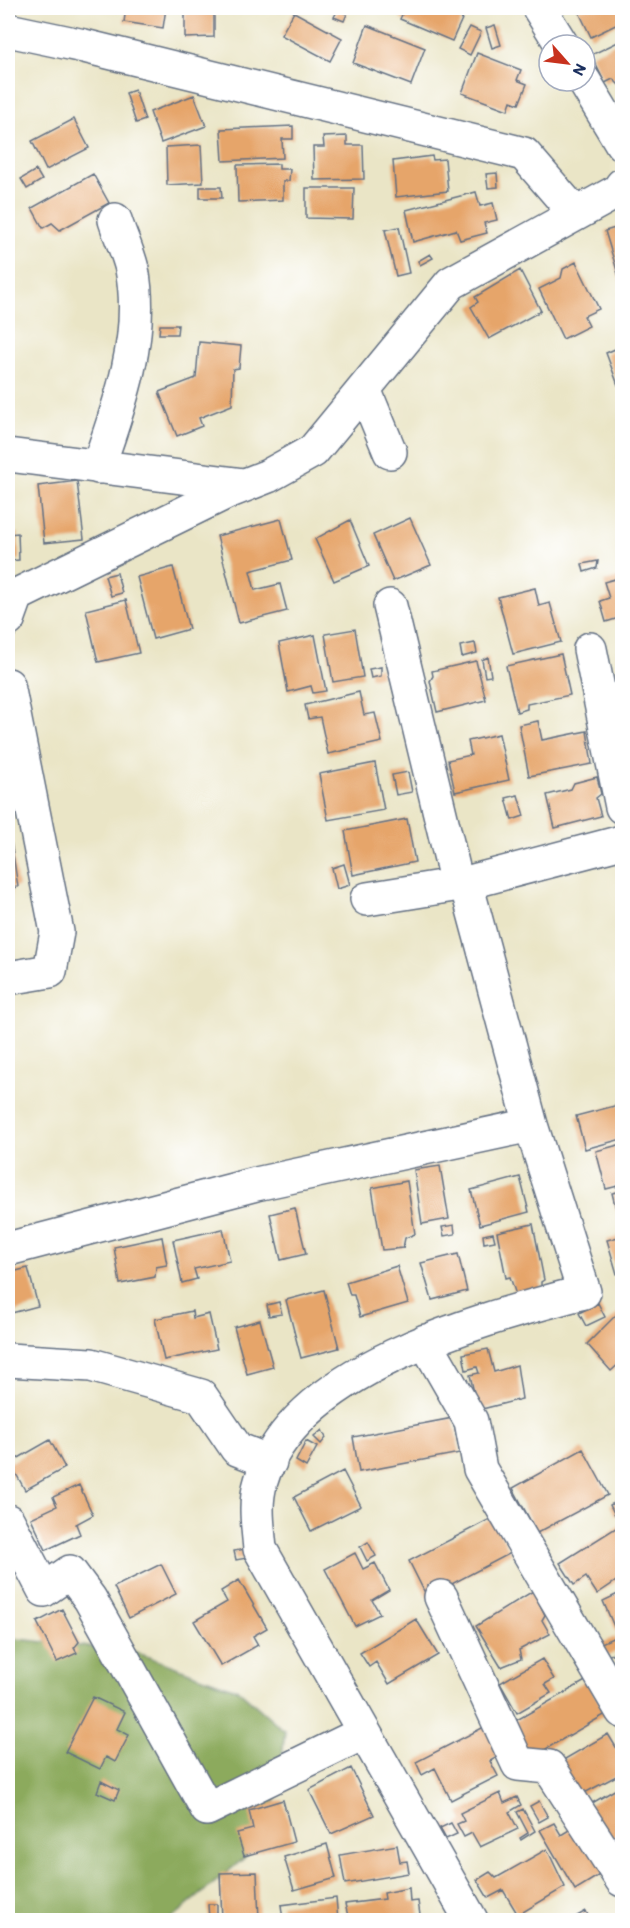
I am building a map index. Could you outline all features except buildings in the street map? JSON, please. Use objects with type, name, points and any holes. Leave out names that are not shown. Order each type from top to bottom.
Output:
[{"type":"street","points":[[539,8],[555,33]]},
{"type":"street","points":[[8,30],[84,45],[524,154],[575,213]]},
{"type":"street","points":[[591,93],[622,144]]},
{"type":"street","points":[[8,620],[17,596],[244,485],[268,476],[313,451],[451,283],[618,191],[622,186]]},
{"type":"street","points":[[98,467],[120,406],[135,327],[132,269],[115,220]]},
{"type":"street","points":[[364,389],[390,452]]},
{"type":"street","points":[[8,455],[244,485]]},
{"type":"street","points":[[390,606],[461,884],[531,1125],[584,1292],[489,1317],[425,1341],[376,1365],[327,1394],[283,1437],[261,1480],[256,1506],[260,1549],[471,1920]]},
{"type":"street","points":[[590,649],[622,807]]},
{"type":"street","points":[[8,685],[57,932],[50,971],[8,978]]},
{"type":"street","points":[[367,899],[461,884],[622,842]]},
{"type":"street","points":[[8,1250],[256,1184],[531,1125]]},
{"type":"street","points":[[425,1341],[471,1421],[480,1469],[622,1711]]},
{"type":"street","points":[[8,1360],[91,1365],[201,1396],[237,1449],[270,1462]]},
{"type":"street","points":[[8,1521],[44,1590],[70,1572],[90,1599],[207,1809],[363,1733]]},
{"type":"street","points":[[441,1597],[518,1764],[549,1767],[622,1880]]},
{"type":"green space","points":[[8,1638],[135,1652],[238,1690],[285,1731],[278,1791],[262,1843],[170,1920],[8,1920]]}]
